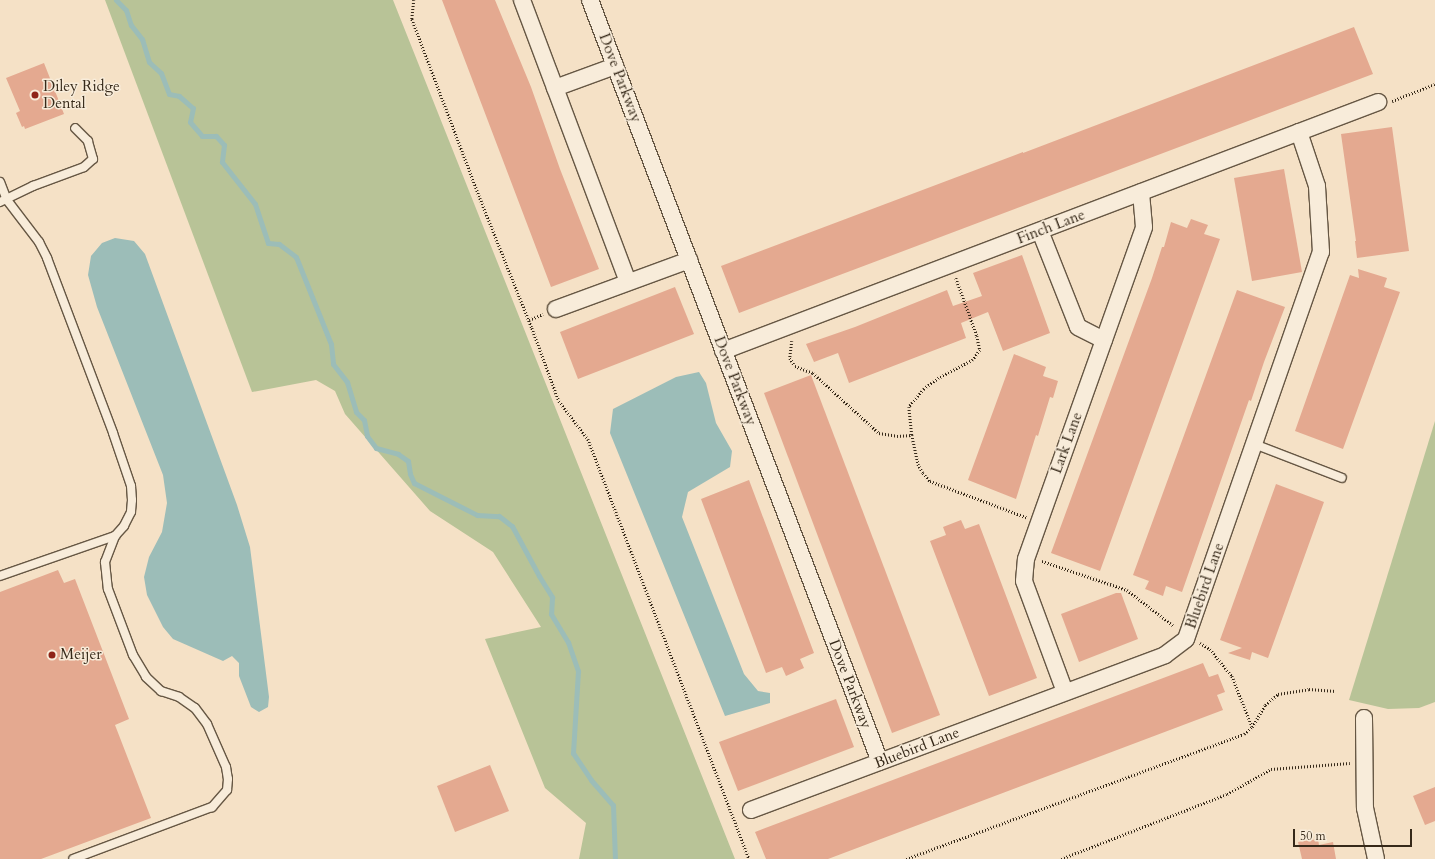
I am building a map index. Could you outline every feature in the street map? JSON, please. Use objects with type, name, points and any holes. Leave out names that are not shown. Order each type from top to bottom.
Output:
[{"type":"street","points":[[522,0],[628,282]]},
{"type":"street","name":"Dove Parkway","points":[[590,0],[880,762]]},
{"type":"street","points":[[555,88],[615,66]]},
{"type":"street","name":"Finch Lane","points":[[723,351],[1378,102]]},
{"type":"street","name":"Bluebird Lane","points":[[751,810],[1165,655],[1186,639],[1321,252],[1317,186],[1299,132]]},
{"type":"street","name":"Lark Lane","points":[[1066,692],[1024,581],[1026,556],[1144,227],[1142,192]]},
{"type":"street","points":[[1040,231],[1078,327],[1104,340]]},
{"type":"street","points":[[556,309],[689,260]]},
{"type":"street","points":[[1364,718],[1365,808],[1376,859]]},
{"type":"lane","points":[[3,201],[33,186],[84,167],[93,159],[88,141],[75,128]]},
{"type":"lane","points":[[0,182],[3,201],[36,237],[47,258],[113,433],[131,486],[131,512],[124,526],[115,536],[105,562],[108,589],[133,656],[146,677],[161,691],[179,697],[195,708],[207,724],[226,767],[228,779],[227,790],[212,807],[73,859]]},
{"type":"lane","points":[[1254,444],[1342,478]]},
{"type":"lane","points":[[0,576],[115,536]]},
{"type":"path","points":[[414,0],[412,19],[559,401],[588,439],[749,859]]},
{"type":"path","points":[[1378,102],[1388,102],[1435,84]]},
{"type":"path","points":[[951,264],[977,336],[980,350],[973,360],[939,378],[924,389],[909,407],[912,435],[918,464],[930,481],[1039,522]]},
{"type":"path","points":[[796,323],[790,358],[795,366],[813,373],[879,433],[897,436],[912,435]]},
{"type":"path","points":[[1026,556],[1127,590],[1188,635],[1210,649],[1232,676],[1252,727]]},
{"type":"path","points":[[906,859],[1244,734],[1252,727],[1265,705],[1278,694],[1309,689],[1336,691]]},
{"type":"path","points":[[1061,859],[1227,794],[1271,769],[1365,762]]},
{"type":"green space","points":[[105,0],[393,0],[735,859],[579,859],[586,823],[545,788],[485,639],[541,627],[493,552],[430,511],[345,414],[335,391],[316,380],[252,392]]},
{"type":"green space","points":[[1435,421],[1435,702],[1419,708],[1388,709],[1349,700]]},
{"type":"water","points":[[115,238],[134,241],[145,254],[237,505],[250,547],[269,697],[268,707],[259,712],[251,707],[239,676],[239,663],[232,656],[223,661],[173,639],[163,627],[147,595],[144,577],[149,557],[162,532],[167,503],[163,475],[97,307],[88,275],[91,256],[102,243]]},
{"type":"water","points":[[699,372],[706,383],[716,423],[732,451],[730,467],[688,492],[682,517],[744,674],[758,691],[770,693],[770,703],[725,716],[610,433],[613,409],[676,377]]},
{"type":"building","points":[[442,0],[495,0],[531,87],[560,169],[599,269],[551,287]]},
{"type":"building","points":[[1354,27],[1373,74],[739,313],[721,266]]},
{"type":"building","name":"Diley Ridge Dental","points":[[44,63],[64,114],[25,129],[24,126],[22,127],[16,113],[20,111],[6,78]]},
{"type":"building","points":[[1392,127],[1409,251],[1357,258],[1341,134]]},
{"type":"building","points":[[1284,169],[1302,272],[1252,281],[1234,178]]},
{"type":"building","points":[[1191,219],[1208,225],[1204,234],[1220,239],[1100,571],[1051,553],[1162,247],[1164,247],[1171,222],[1187,228]]},
{"type":"building","points":[[1022,255],[1050,333],[1003,351],[988,312],[961,323],[966,338],[849,383],[838,353],[814,362],[806,344],[855,327],[947,290],[953,306],[982,296],[973,273]]},
{"type":"building","points":[[1358,269],[1387,278],[1384,287],[1400,292],[1343,449],[1295,431],[1350,275],[1359,278]]},
{"type":"building","points":[[675,287],[694,334],[578,379],[560,332]]},
{"type":"building","points":[[1237,290],[1285,307],[1251,401],[1249,400],[1182,592],[1166,586],[1163,596],[1145,589],[1149,581],[1133,575]]},
{"type":"building","points":[[1014,354],[1046,367],[1043,376],[1058,381],[1053,398],[1050,397],[1038,436],[1036,435],[1016,499],[968,480]]},
{"type":"building","points":[[811,375],[940,715],[892,733],[764,393]]},
{"type":"building","points":[[749,480],[814,653],[800,659],[804,668],[786,676],[782,667],[766,673],[701,499]]},
{"type":"building","points":[[1276,484],[1324,502],[1268,658],[1252,652],[1250,660],[1228,653],[1242,648],[1220,640]]},
{"type":"building","points":[[961,520],[965,529],[979,524],[1037,678],[989,696],[930,541],[946,535],[943,527]]},
{"type":"building","name":"Meijer","points":[[58,570],[64,583],[75,579],[129,719],[115,725],[151,818],[41,859],[0,859],[0,592]]},
{"type":"building","points":[[1116,593],[1121,593],[1138,639],[1079,662],[1061,614]]},
{"type":"building","points":[[1203,663],[1209,677],[1218,674],[1225,692],[1217,695],[1223,710],[828,859],[766,859],[755,832]]},
{"type":"building","points":[[836,699],[854,747],[738,791],[719,742]]},
{"type":"building","points":[[490,765],[509,811],[455,832],[437,786]]},
{"type":"building","points":[[1435,787],[1435,821],[1425,825],[1413,796]]},
{"type":"building","points":[[1318,839],[1319,845],[1333,842],[1336,859],[1302,859],[1298,842]]},
{"type":"waterway","points":[[116,0],[126,10],[131,25],[142,39],[149,62],[161,73],[169,94],[179,96],[193,108],[190,122],[202,136],[216,136],[224,145],[222,162],[255,204],[268,243],[279,244],[296,257],[331,344],[333,364],[347,382],[356,412],[364,420],[367,436],[376,448],[398,454],[408,461],[410,474],[414,483],[477,515],[499,516],[512,526],[552,597],[551,614],[568,642],[578,671],[573,753],[591,780],[613,805],[615,859]]},
{"type":"place","name":"Diley Ridge Dental","points":[[35,95]]},
{"type":"place","name":"Meijer","points":[[52,655]]}]
